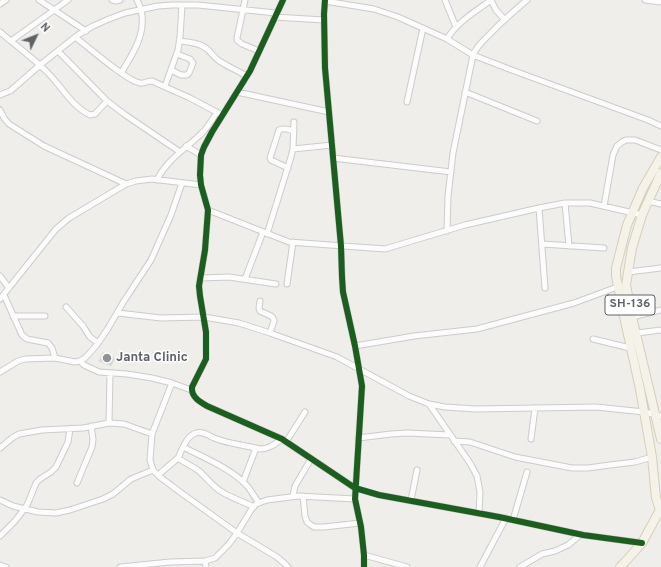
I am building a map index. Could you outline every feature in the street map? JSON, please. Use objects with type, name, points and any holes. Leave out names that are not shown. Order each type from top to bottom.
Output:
[{"type":"main road","name":"SH-136","points":[[661,157],[643,188],[627,225],[616,268],[616,276],[622,286],[637,333],[658,415],[661,439]]},
{"type":"main road","name":"SH-136","points":[[620,567],[642,543],[660,509],[644,412],[630,348],[622,286],[628,272],[632,248],[642,215],[661,173]]},
{"type":"street","points":[[0,4],[6,0]]},
{"type":"street","points":[[39,0],[86,31]]},
{"type":"street","points":[[11,41],[68,0]]},
{"type":"street","points":[[112,0],[120,0]]},
{"type":"street","points":[[121,73],[133,53],[139,39],[142,20],[141,9],[136,0]]},
{"type":"street","points":[[245,0],[237,40],[242,44],[259,51]]},
{"type":"street","points":[[283,0],[247,76],[222,116],[201,155],[201,185],[208,210],[206,250],[199,286],[207,338],[206,359],[192,387],[192,394],[207,406],[284,440],[354,488],[379,495],[506,518],[580,535],[642,543]]},
{"type":"street","points":[[445,0],[456,27]]},
{"type":"street","points":[[447,39],[451,32],[463,20],[491,0],[496,10],[504,19]]},
{"type":"street","points":[[447,231],[448,196],[453,153],[473,55],[478,46],[504,19],[527,0]]},
{"type":"street","points":[[645,0],[661,2]]},
{"type":"street","points":[[364,567],[360,523],[354,499],[362,386],[360,370],[343,292],[341,246],[325,68],[325,1],[380,11],[398,17],[447,39],[473,55],[661,126]]},
{"type":"street","points":[[0,95],[10,91],[75,37],[109,19],[141,9],[172,2],[182,5],[244,9],[275,15],[324,20]]},
{"type":"street","points":[[165,86],[177,54],[180,41],[182,5]]},
{"type":"street","points":[[407,102],[423,28]]},
{"type":"street","points":[[0,32],[48,72],[75,105],[84,112],[90,115],[95,114],[107,101]]},
{"type":"street","points":[[75,37],[135,82],[143,83],[152,81],[165,86],[217,112],[222,116]]},
{"type":"street","points":[[180,41],[203,46],[208,49],[215,58],[247,76]]},
{"type":"street","points":[[58,51],[107,101],[180,152]]},
{"type":"street","points":[[171,70],[187,75],[193,65],[190,60],[177,54]]},
{"type":"street","points":[[237,92],[329,112]]},
{"type":"street","points":[[466,92],[537,120]]},
{"type":"street","points":[[0,112],[9,124],[44,146],[126,184]]},
{"type":"street","points":[[157,180],[164,168],[186,146],[201,134],[217,112]]},
{"type":"street","points":[[245,279],[265,233],[288,168],[293,149],[294,122]]},
{"type":"street","points":[[288,168],[275,163],[270,158],[279,130],[285,129],[294,131]]},
{"type":"street","points":[[604,206],[613,155],[617,146],[626,140],[635,140],[661,150]]},
{"type":"street","points":[[293,149],[332,145]]},
{"type":"street","points":[[186,146],[201,155]]},
{"type":"street","points":[[333,158],[451,172]]},
{"type":"street","points":[[0,299],[56,229],[69,218],[126,184],[144,180],[157,180],[201,185]]},
{"type":"street","points":[[0,372],[18,361],[25,359],[55,358],[76,362],[84,358],[98,343],[151,260],[171,215],[182,183]]},
{"type":"street","points":[[648,201],[661,204]]},
{"type":"street","points":[[208,210],[265,233],[293,242],[385,249],[465,225],[539,208],[578,202],[590,203],[642,215]]},
{"type":"street","points":[[565,204],[569,246]]},
{"type":"street","points":[[539,208],[546,288]]},
{"type":"street","points":[[287,284],[293,242]]},
{"type":"street","points":[[542,244],[604,248]]},
{"type":"street","points":[[628,272],[661,268]]},
{"type":"street","points":[[0,276],[9,288]]},
{"type":"street","points":[[200,278],[229,277],[276,284]]},
{"type":"street","points":[[355,346],[414,336],[477,330],[574,303],[622,286]]},
{"type":"street","points":[[4,295],[22,335],[27,339],[48,343],[52,348],[55,358]]},
{"type":"street","points":[[260,301],[260,311],[274,318],[270,333]]},
{"type":"street","points":[[66,307],[83,326],[90,337],[98,343]]},
{"type":"street","points":[[632,317],[661,310]]},
{"type":"street","points":[[118,313],[161,318],[189,316],[204,317],[240,323],[337,357],[409,396],[429,404],[445,407],[476,409],[596,407],[658,415]]},
{"type":"street","points":[[13,316],[45,316]]},
{"type":"street","points":[[637,333],[661,330]]},
{"type":"street","points":[[593,339],[630,348]]},
{"type":"street","points":[[80,361],[84,366],[99,372],[152,378],[191,390]]},
{"type":"street","points":[[109,423],[110,373]]},
{"type":"street","points":[[172,383],[152,434],[150,460],[153,470],[180,492],[237,533],[277,557],[288,567]]},
{"type":"street","points":[[429,404],[470,463],[477,476],[480,492],[479,513]]},
{"type":"street","points":[[531,438],[535,408]]},
{"type":"street","points":[[158,475],[178,458],[190,436],[195,433],[204,433],[225,442],[266,449],[284,440],[305,412]]},
{"type":"street","points":[[0,448],[19,434],[42,430],[83,428],[109,423],[124,424],[152,434]]},
{"type":"street","points":[[77,483],[92,447],[93,439],[91,426]]},
{"type":"street","points":[[0,536],[25,508],[36,483],[56,467],[68,442],[70,429]]},
{"type":"street","points":[[358,438],[407,433],[450,435]]},
{"type":"street","points":[[454,441],[470,442],[515,457],[572,468],[616,465],[652,457]]},
{"type":"street","points":[[183,447],[225,469],[243,482],[248,488],[256,505]]},
{"type":"street","points":[[243,482],[256,448]]},
{"type":"street","points":[[178,458],[191,465],[213,486],[222,492],[256,505]]},
{"type":"street","points":[[293,496],[295,486],[311,459]]},
{"type":"street","points":[[0,500],[12,506],[38,512],[56,513],[103,499],[113,494],[131,479],[153,470]]},
{"type":"street","points":[[411,500],[417,470]]},
{"type":"street","points":[[513,520],[527,472]]},
{"type":"street","points":[[121,567],[170,562],[205,561],[215,558],[229,544],[251,510],[256,505],[266,500],[293,496],[354,499]]},
{"type":"street","points":[[303,496],[307,522],[314,527],[360,523]]},
{"type":"street","points":[[480,567],[506,518]]},
{"type":"street","points":[[520,567],[542,554],[568,545],[580,535]]},
{"type":"street","points":[[364,555],[407,567]]},
{"type":"street","points":[[205,561],[206,567]]},
{"type":"street","points":[[0,565],[6,567]]},
{"type":"building","points":[[103,353],[115,358],[111,366],[99,361]]},
{"type":"cycle path","points":[[283,0],[250,71],[212,132],[201,155],[201,185],[208,210],[205,250],[199,286],[206,332],[206,359],[192,387],[194,396],[207,406],[282,439],[355,488],[379,495],[499,517],[583,535],[642,543]]},
{"type":"cycle path","points":[[325,0],[325,68],[341,246],[343,292],[362,386],[355,499],[361,527],[364,567]]},
{"type":"place","name":"Janta Clinic","points":[[107,358]]}]
